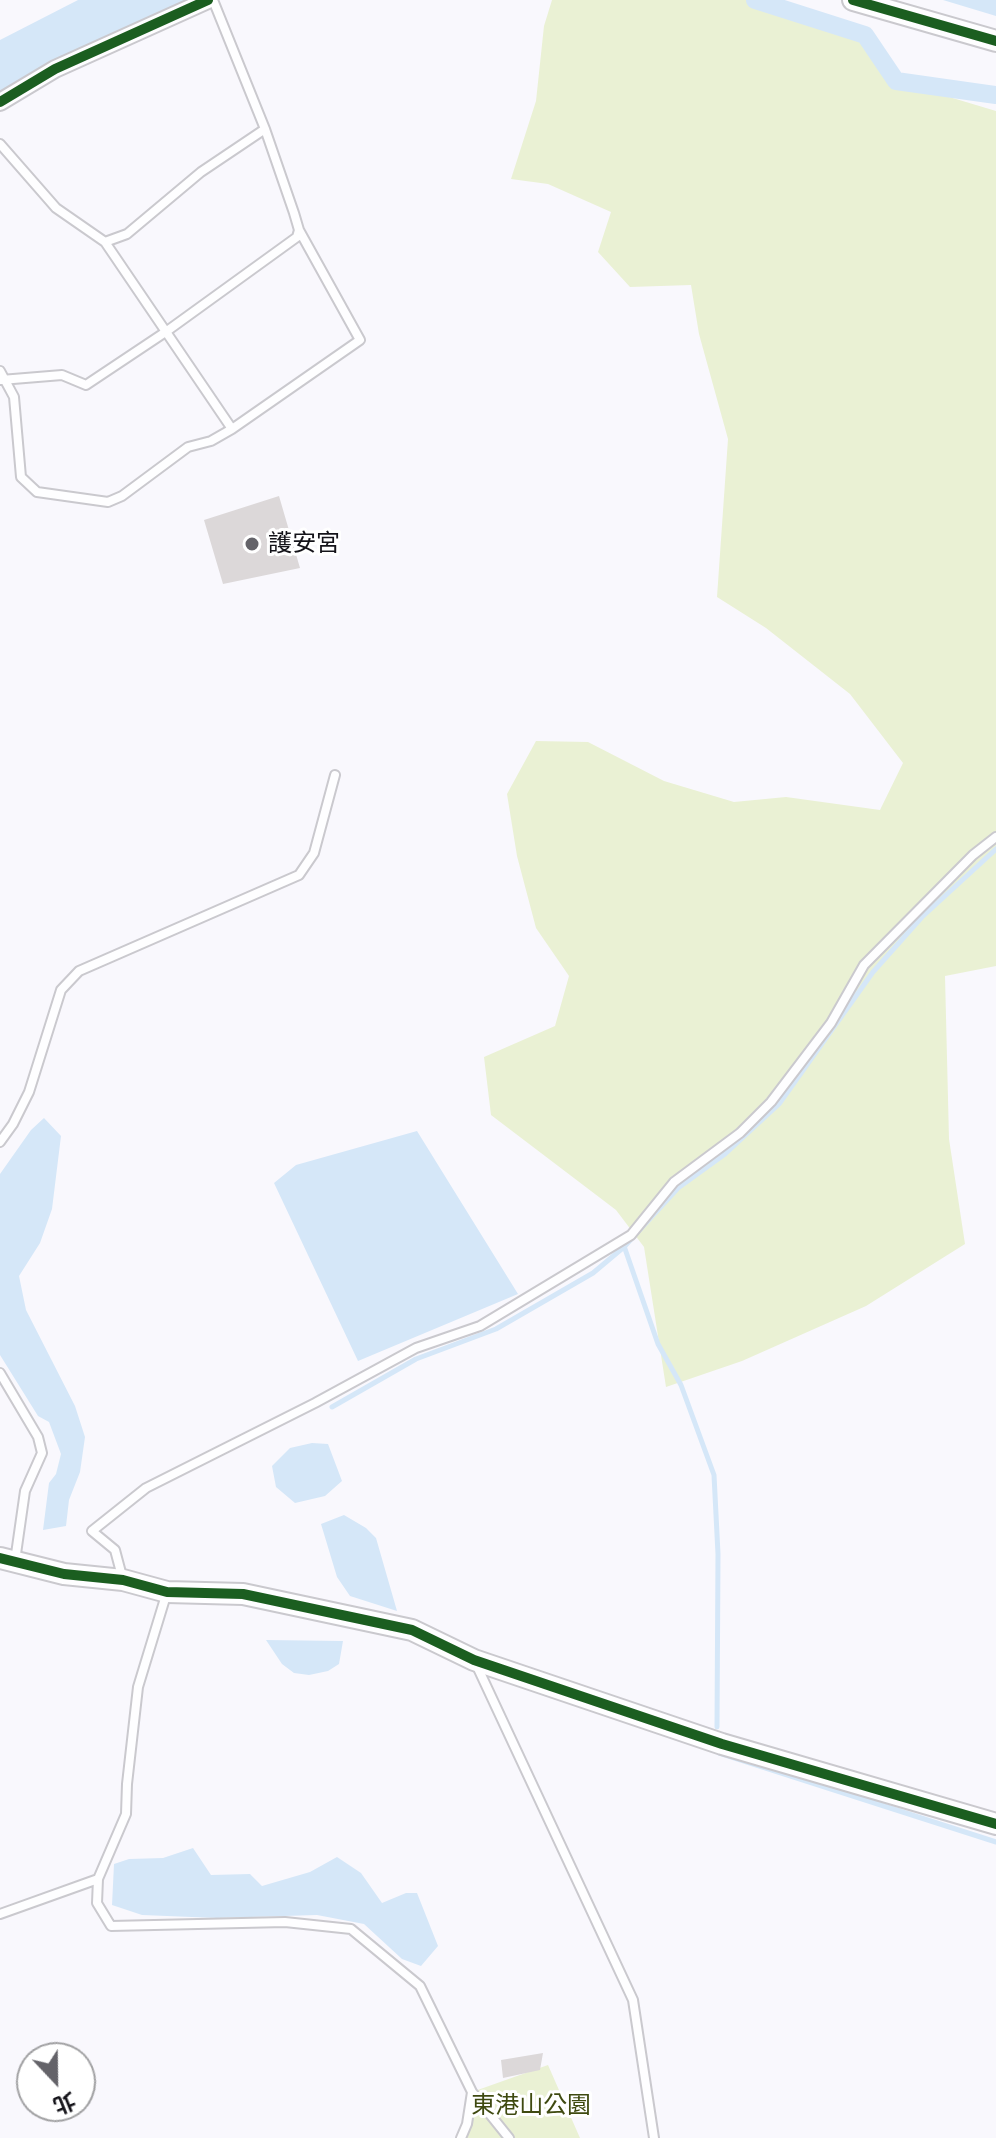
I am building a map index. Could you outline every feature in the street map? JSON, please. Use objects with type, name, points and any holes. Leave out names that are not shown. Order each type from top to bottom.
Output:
[{"type":"street","points":[[0,102],[55,69],[211,0]]},
{"type":"street","points":[[853,0],[996,41]]},
{"type":"street","points":[[7,1560],[64,1574],[123,1580],[167,1592],[243,1594],[412,1630],[474,1660],[722,1744],[996,1824]]},
{"type":"lane","points":[[1,377],[14,397],[21,477],[37,492],[108,502],[122,496],[188,447],[211,441],[232,429],[360,340],[299,230],[265,129],[211,0]]},
{"type":"lane","points":[[105,242],[127,234],[201,172],[265,129]]},
{"type":"lane","points":[[0,144],[56,208],[105,242],[232,429]]},
{"type":"lane","points":[[1,377],[62,375],[86,385],[297,237],[299,230]]},
{"type":"lane","points":[[0,1142],[29,1092],[61,990],[79,971],[299,875],[314,853],[335,775]]},
{"type":"lane","points":[[123,1580],[115,1550],[92,1531],[146,1488],[416,1348],[480,1326],[631,1235],[674,1182],[740,1133],[771,1102],[831,1023],[864,965],[973,855],[996,837]]},
{"type":"lane","points":[[0,1373],[38,1437],[42,1453],[25,1491],[7,1560]]},
{"type":"lane","points":[[167,1592],[138,1687],[126,1814],[98,1879],[97,1903],[111,1926],[285,1922],[351,1929],[420,1986],[472,2092],[509,2138]]},
{"type":"lane","points":[[474,1660],[633,2000],[654,2138]]},
{"type":"lane","points":[[0,1914],[98,1879]]},
{"type":"lane","points":[[461,2138],[467,2124],[472,2092]]},
{"type":"green space","points":[[552,0],[755,0],[814,19],[872,46],[896,81],[996,111],[996,966],[945,976],[949,1139],[965,1244],[866,1306],[742,1361],[666,1387],[644,1247],[616,1210],[491,1115],[484,1057],[555,1026],[569,976],[536,928],[517,856],[507,794],[536,741],[588,742],[664,781],[734,802],[786,797],[880,810],[903,763],[850,694],[766,628],[717,597],[728,439],[699,334],[691,285],[630,287],[598,252],[611,212],[548,184],[511,179],[536,101],[544,26]]},
{"type":"green space","name":"東港山公園","points":[[548,2065],[580,2138],[461,2138],[472,2092]]},
{"type":"water","points":[[78,0],[197,0],[0,97],[0,40]]},
{"type":"water","points":[[943,0],[996,0],[996,16]]},
{"type":"water","points":[[44,1118],[61,1136],[52,1209],[40,1243],[19,1276],[26,1310],[75,1406],[85,1437],[80,1472],[69,1500],[66,1526],[43,1530],[49,1483],[56,1474],[61,1454],[49,1422],[38,1416],[0,1355],[0,1174],[31,1130]]},
{"type":"water","points":[[417,1131],[518,1294],[358,1361],[274,1183],[296,1165]]},
{"type":"water","points":[[312,1443],[328,1444],[342,1481],[325,1496],[295,1503],[276,1487],[272,1466],[290,1448]]},
{"type":"water","points":[[344,1515],[376,1538],[397,1611],[350,1596],[337,1577],[321,1524]]},
{"type":"water","points":[[266,1640],[343,1641],[339,1664],[328,1671],[309,1675],[294,1673],[282,1664]]},
{"type":"water","points":[[193,1848],[211,1875],[250,1874],[262,1886],[310,1872],[337,1857],[361,1873],[382,1903],[406,1893],[417,1893],[438,1946],[421,1966],[402,1959],[364,1924],[317,1915],[217,1918],[142,1915],[112,1905],[114,1864],[129,1859],[163,1858]]},
{"type":"building","name":"護安宮","points":[[279,496],[300,568],[223,584],[204,520]]},
{"type":"building","points":[[543,2053],[540,2070],[503,2078],[501,2060]]},
{"type":"waterway","points":[[755,0],[865,35],[896,81],[996,95]]},
{"type":"waterway","points":[[332,1407],[416,1359],[496,1329],[593,1273],[624,1247],[678,1188],[725,1154],[779,1104],[873,972],[922,917],[996,849]]},
{"type":"waterway","points":[[624,1246],[658,1344],[681,1385],[714,1475],[718,1554],[717,1727]]},
{"type":"waterway","points":[[719,1753],[996,1842]]},
{"type":"cycle path","points":[[0,102],[55,69],[208,0]]},
{"type":"cycle path","points":[[853,0],[996,41]]},
{"type":"cycle path","points":[[0,1558],[64,1574],[123,1580],[167,1592],[243,1594],[412,1630],[474,1660],[722,1744],[996,1824]]},
{"type":"place","name":"護安宮","points":[[252,544]]}]
